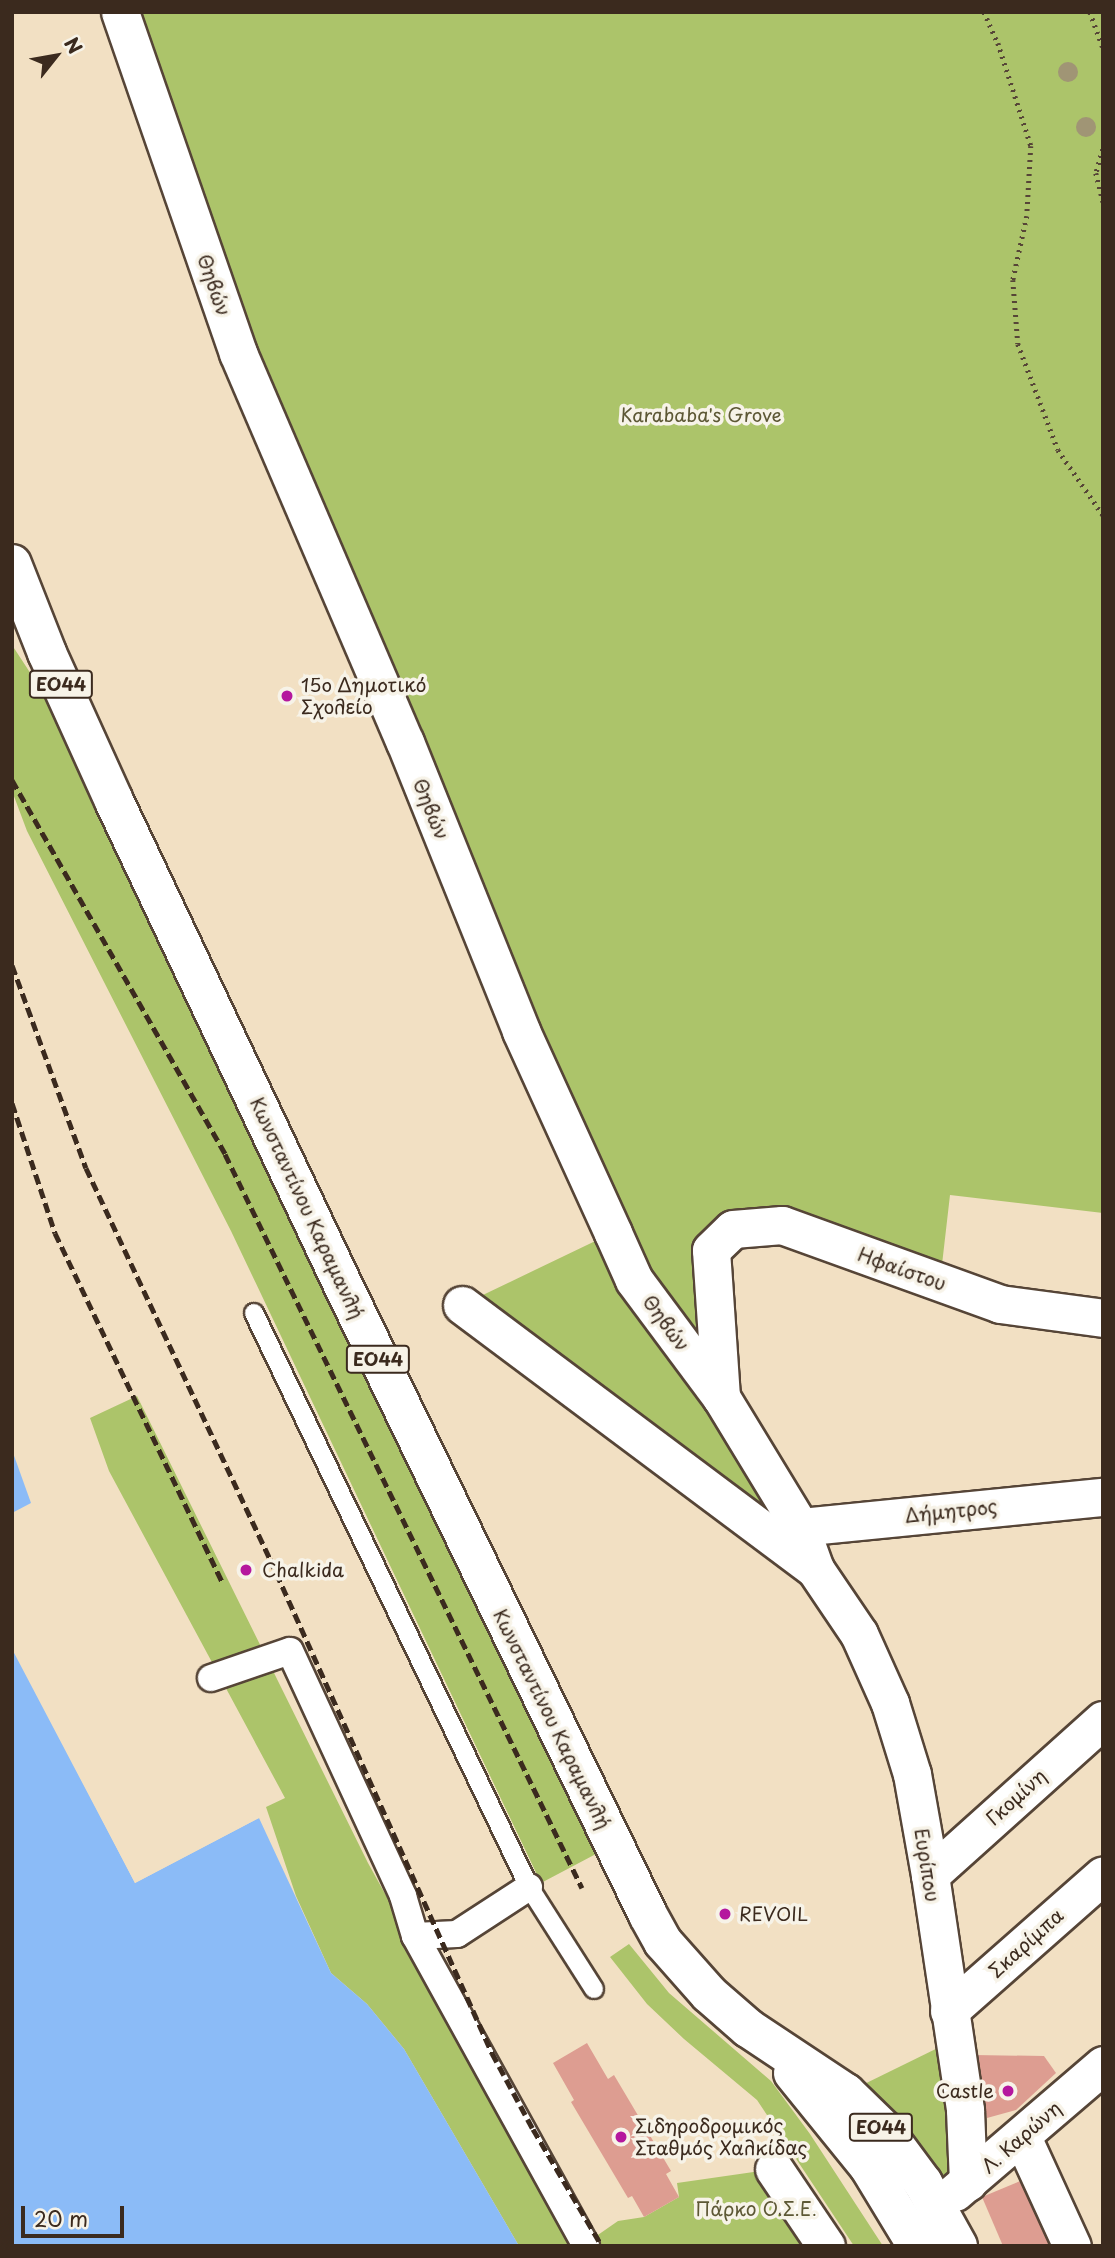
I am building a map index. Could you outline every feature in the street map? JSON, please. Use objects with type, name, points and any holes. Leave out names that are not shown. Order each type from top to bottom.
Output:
[{"type":"main road","name":"Κωνσταντίνου Καραμανλή","points":[[12,564],[47,653],[114,801],[341,1281],[648,1916],[663,1942],[709,1994],[767,2041],[818,2072],[868,2113],[900,2150],[958,2246]]},
{"type":"main road","name":"Κωνσταντίνου Καραμανλή","points":[[767,2041],[863,2159],[917,2246]]},
{"type":"street","name":"Θηβών","points":[[120,12],[238,353],[405,742],[522,1031],[634,1280],[721,1397],[800,1527],[815,1569]]},
{"type":"street","name":"Ηφαίστου","points":[[721,1397],[711,1250],[733,1229],[782,1225],[1000,1304],[1103,1318]]},
{"type":"street","points":[[461,1305],[815,1569]]},
{"type":"street","name":"Δήμητρος","points":[[800,1527],[1103,1497]]},
{"type":"street","name":"Ευρίπου","points":[[815,1569],[859,1634],[890,1703],[912,1774],[965,2110],[968,2182]]},
{"type":"street","points":[[211,1678],[290,1651],[403,1896],[415,1936],[586,2246]]},
{"type":"street","name":"Γκομίνη","points":[[930,1875],[1103,1720]]},
{"type":"street","name":"Σκαρίμπα","points":[[949,2011],[1103,1875]]},
{"type":"street","points":[[415,1936],[457,1934],[529,1887]]},
{"type":"street","name":"Λ. Καρώνη","points":[[935,2204],[968,2182],[1103,2065]]},
{"type":"street","points":[[1022,2137],[1072,2246]]},
{"type":"street","points":[[774,2169],[824,2245]]},
{"type":"lane","points":[[254,1313],[529,1887],[594,1989]]},
{"type":"path","points":[[984,12],[1003,54],[1031,146],[1027,216],[1013,280],[1018,344],[1058,450],[1103,515]]},
{"type":"path","points":[[1090,12],[1103,47]]},
{"type":"path","points":[[1103,149],[1096,173],[1103,202]]},
{"type":"green space","name":"Karababa's Grove","points":[[120,12],[1103,12],[1103,1213],[950,1195],[940,1282],[782,1225],[711,1249],[721,1397],[815,1569],[462,1305],[612,1233]]},
{"type":"green space","points":[[12,645],[114,801],[613,1845],[541,1883],[231,1231],[27,831],[12,791]]},
{"type":"green space","points":[[137,1396],[368,1863],[580,2246],[519,2246],[404,2049],[367,2004],[331,1973],[296,1896],[266,1807],[285,1798],[109,1471],[90,1418]]},
{"type":"green space","points":[[629,1944],[669,1993],[771,2081],[810,2134],[883,2246],[854,2246],[757,2100],[647,2004],[610,1957]]},
{"type":"green space","points":[[954,2040],[968,2182],[935,2204],[846,2093]]},
{"type":"green space","name":"Πάρκο Ο.Σ.Ε.","points":[[774,2169],[826,2246],[582,2246],[618,2221],[644,2217],[679,2197],[677,2183]]},
{"type":"water","points":[[12,1450],[31,1503],[12,1513]]},
{"type":"water","points":[[12,1649],[135,1883],[259,1818],[331,1973],[367,2004],[404,2049],[519,2246],[12,2246]]},
{"type":"pier","points":[[12,1646],[137,1879],[258,1815],[259,1818],[135,1883]]},
{"type":"building","name":"Σιδηροδρομικός Σταθμός Χαλκίδας","points":[[587,2043],[608,2079],[614,2075],[671,2171],[666,2174],[679,2197],[644,2217],[632,2196],[628,2198],[571,2102],[574,2100],[553,2063]]},
{"type":"building","name":"Castle","points":[[974,2055],[1044,2056],[1056,2073],[1016,2110],[987,2118]]},
{"type":"building","points":[[1030,2177],[1059,2246],[1003,2246],[982,2197]]},
{"type":"railway","points":[[12,780],[225,1154],[582,1888]]},
{"type":"railway","points":[[12,965],[86,1168],[270,1559],[492,2053],[602,2246]]},
{"type":"railway","points":[[12,1103],[55,1233],[222,1581]]},
{"type":"place","name":"15o Δημοτικό Σχολείο","points":[[287,696]]},
{"type":"place","name":"Chalkida","points":[[246,1570]]},
{"type":"place","name":"REVOIL","points":[[725,1914]]},
{"type":"place","name":"Castle","points":[[1008,2091]]},
{"type":"place","name":"Σιδηροδρομικός Σταθμός Χαλκίδας","points":[[621,2137]]}]
